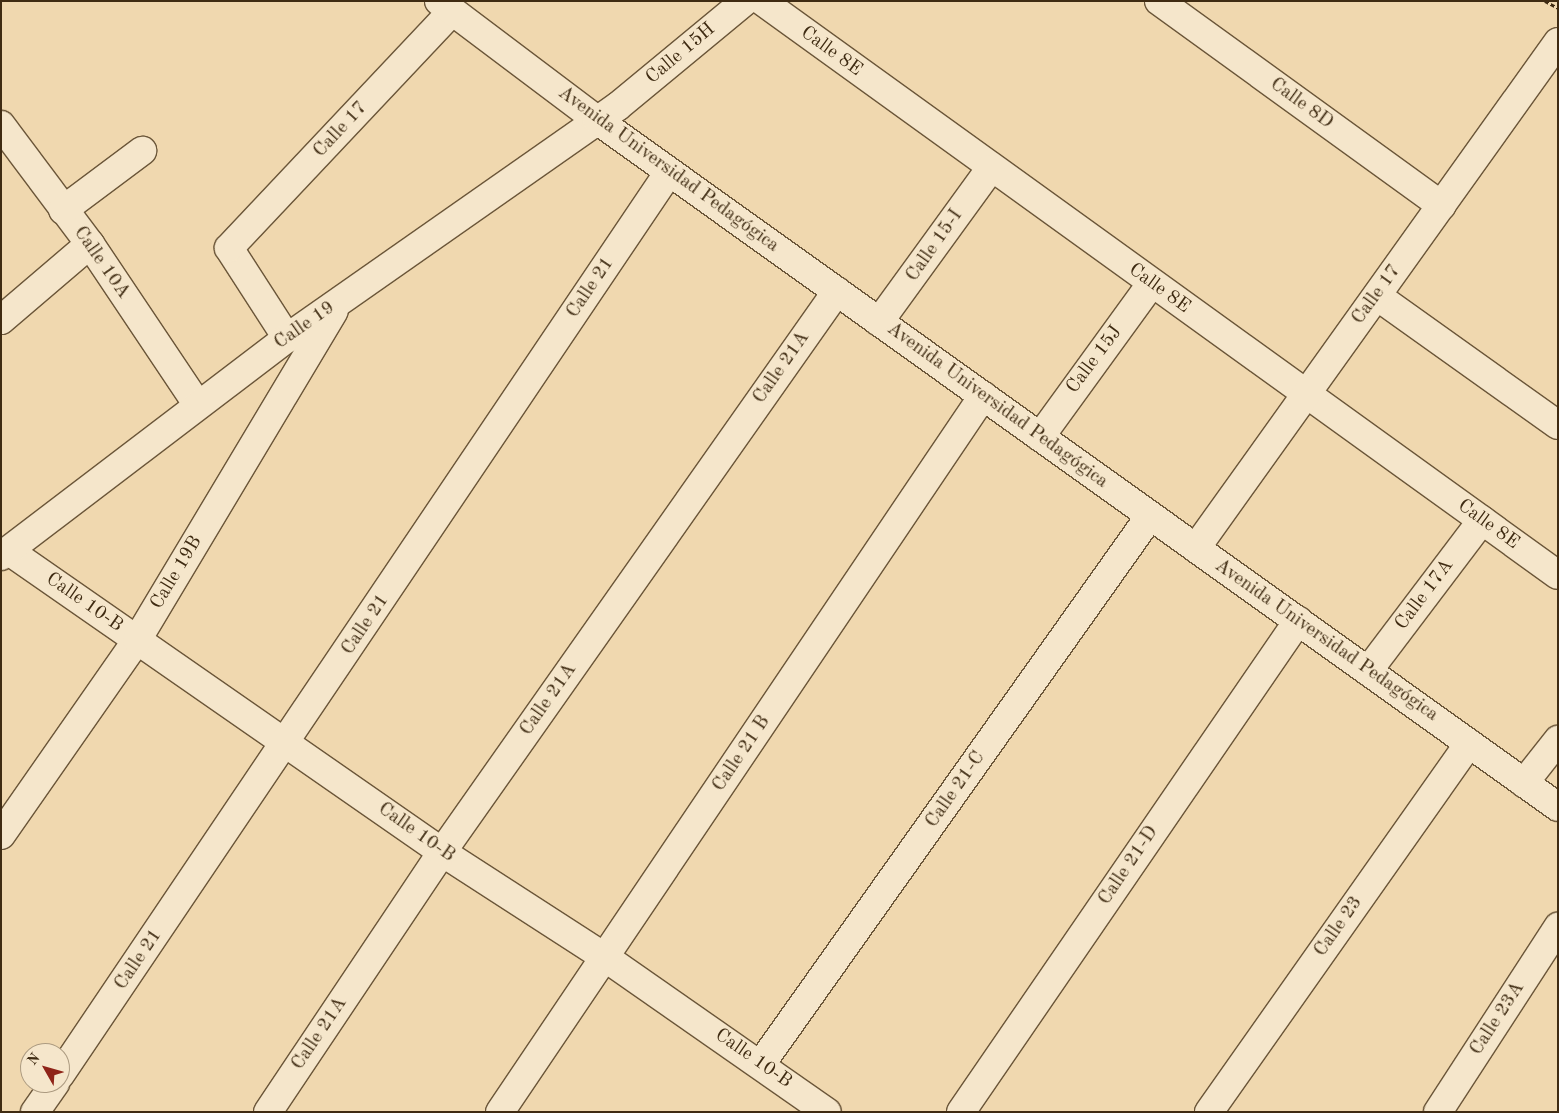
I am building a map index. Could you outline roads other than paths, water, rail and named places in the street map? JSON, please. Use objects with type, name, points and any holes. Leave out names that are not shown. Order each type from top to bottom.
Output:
[{"type":"street","name":"Calle 15H","points":[[607,114],[745,1]]},
{"type":"street","name":"Calle 8E","points":[[762,1],[990,169],[1558,575]]},
{"type":"street","name":"Calle 8D","points":[[1159,1],[1442,206]]},
{"type":"street","name":"Avenida Universidad Pedagógica","points":[[446,6],[607,114],[669,172],[1558,806]]},
{"type":"street","name":"Calle 17","points":[[287,338],[229,248],[446,6]]},
{"type":"street","name":"Calle 17","points":[[1196,548],[1558,42]]},
{"type":"street","name":"Calle 19","points":[[5,553],[197,404],[287,338],[607,114]]},
{"type":"street","name":"Calle 10A","points":[[1,125],[90,244],[197,404]]},
{"type":"street","points":[[63,210],[142,151]]},
{"type":"street","name":"Calle 15-I","points":[[880,322],[990,169]]},
{"type":"street","name":"Calle 21","points":[[70,1060],[287,742],[669,172]]},
{"type":"street","points":[[1,320],[90,244]]},
{"type":"street","name":"Calle 15J","points":[[1040,437],[1152,284]]},
{"type":"street","name":"Calle 21A","points":[[268,1112],[442,852],[837,291]]},
{"type":"street","points":[[1377,296],[1557,422]]},
{"type":"street","name":"Calle 19B","points":[[1,835],[137,640],[339,302]]},
{"type":"street","name":"Calle 21 B","points":[[500,1112],[606,958],[983,396]]},
{"type":"street","name":"Calle 21-C","points":[[761,1064],[1150,516]]},
{"type":"street","name":"Calle 17A","points":[[1368,671],[1482,520]]},
{"type":"street","name":"Calle 10-B","points":[[5,553],[287,742],[442,852],[606,958],[761,1064],[827,1112]]},
{"type":"street","name":"Calle 21-D","points":[[961,1112],[1298,621]]},
{"type":"street","points":[[1524,782],[1558,740]]},
{"type":"street","name":"Calle 23","points":[[1209,1112],[1469,743]]},
{"type":"street","name":"Calle 23A","points":[[1438,1112],[1558,927]]},
{"type":"street","points":[[35,1112],[48,1093]]}]
